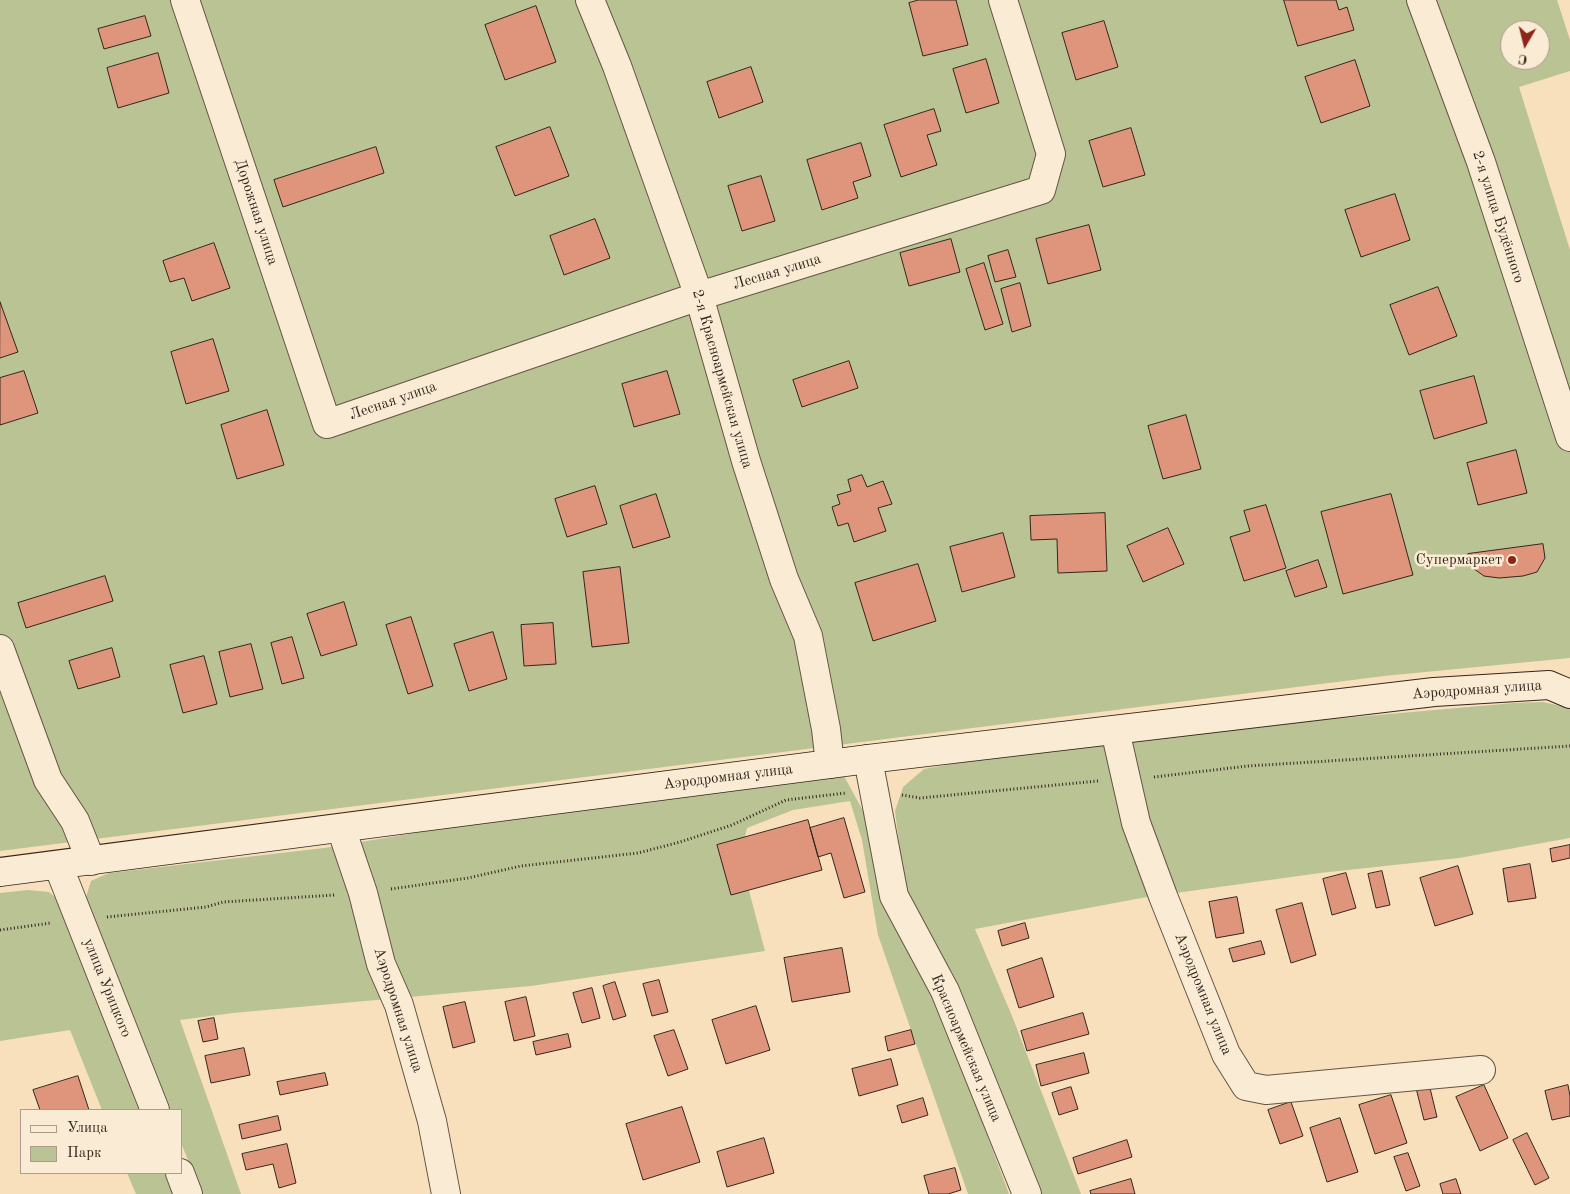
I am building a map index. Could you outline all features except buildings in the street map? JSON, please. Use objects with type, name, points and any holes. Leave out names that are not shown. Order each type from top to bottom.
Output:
[{"type":"street","name":"Дорожная улица","points":[[185,0],[327,424]]},
{"type":"street","name":"2-я Красноармейская улица","points":[[590,0],[618,66],[698,296],[749,470],[784,579],[808,636],[826,729],[830,764]]},
{"type":"street","name":"Лесная улица","points":[[327,424],[698,296],[1041,190],[1051,154],[1003,0]]},
{"type":"street","name":"2-я улица Будённого","points":[[1421,0],[1481,162],[1570,437]]},
{"type":"street","points":[[0,650],[48,780],[76,821],[91,861]]},
{"type":"street","name":"Аэродромная улица","points":[[0,872],[868,759],[1434,692],[1549,685],[1570,694]]},
{"type":"street","name":"Аэродромная улица","points":[[1115,730],[1136,823],[1226,1054],[1246,1086],[1266,1090],[1481,1070]]},
{"type":"street","name":"Красноармейская улица","points":[[868,759],[894,896],[945,991],[1027,1194]]},
{"type":"street","name":"Аэродромная улица","points":[[341,828],[363,893],[382,964],[399,1005],[432,1121],[446,1194]]},
{"type":"street","name":"улица Урицкого","points":[[58,865],[155,1109]]},
{"type":"street","points":[[180,1174],[188,1194]]},
{"type":"path","points":[[0,930],[80,919],[206,907],[223,902],[363,893],[446,881],[521,866],[638,853],[732,825],[786,800],[874,792],[920,798],[1104,780],[1126,781],[1248,766],[1570,746]]},
{"type":"green space","points":[[0,0],[1557,0],[1570,40],[1570,71],[1519,87],[1570,250],[1570,658],[1384,676],[0,851]]},
{"type":"green space","points":[[1543,702],[1570,708],[1570,838],[1459,858],[1320,873],[1147,897],[975,929],[1012,1016],[1081,1194],[1034,1194],[953,974],[906,899],[895,811],[903,787],[924,769],[978,759],[1162,734]]},
{"type":"green space","points":[[844,776],[863,811],[893,918],[942,1013],[1009,1194],[968,1194],[878,935],[862,840],[850,801],[793,810],[747,828],[740,857],[765,951],[531,986],[233,1013],[180,1020],[241,1194],[202,1194],[182,1145],[182,1109],[168,1109],[85,900],[91,881],[109,873],[324,848],[518,816]]},
{"type":"green space","points":[[28,890],[49,892],[64,905],[144,1109],[102,1109],[70,1030],[0,1041],[0,893]]},
{"type":"green space","points":[[127,1174],[168,1174],[176,1194],[136,1194]]},
{"type":"place","name":"Супермаркет","points":[[1512,560]]}]
